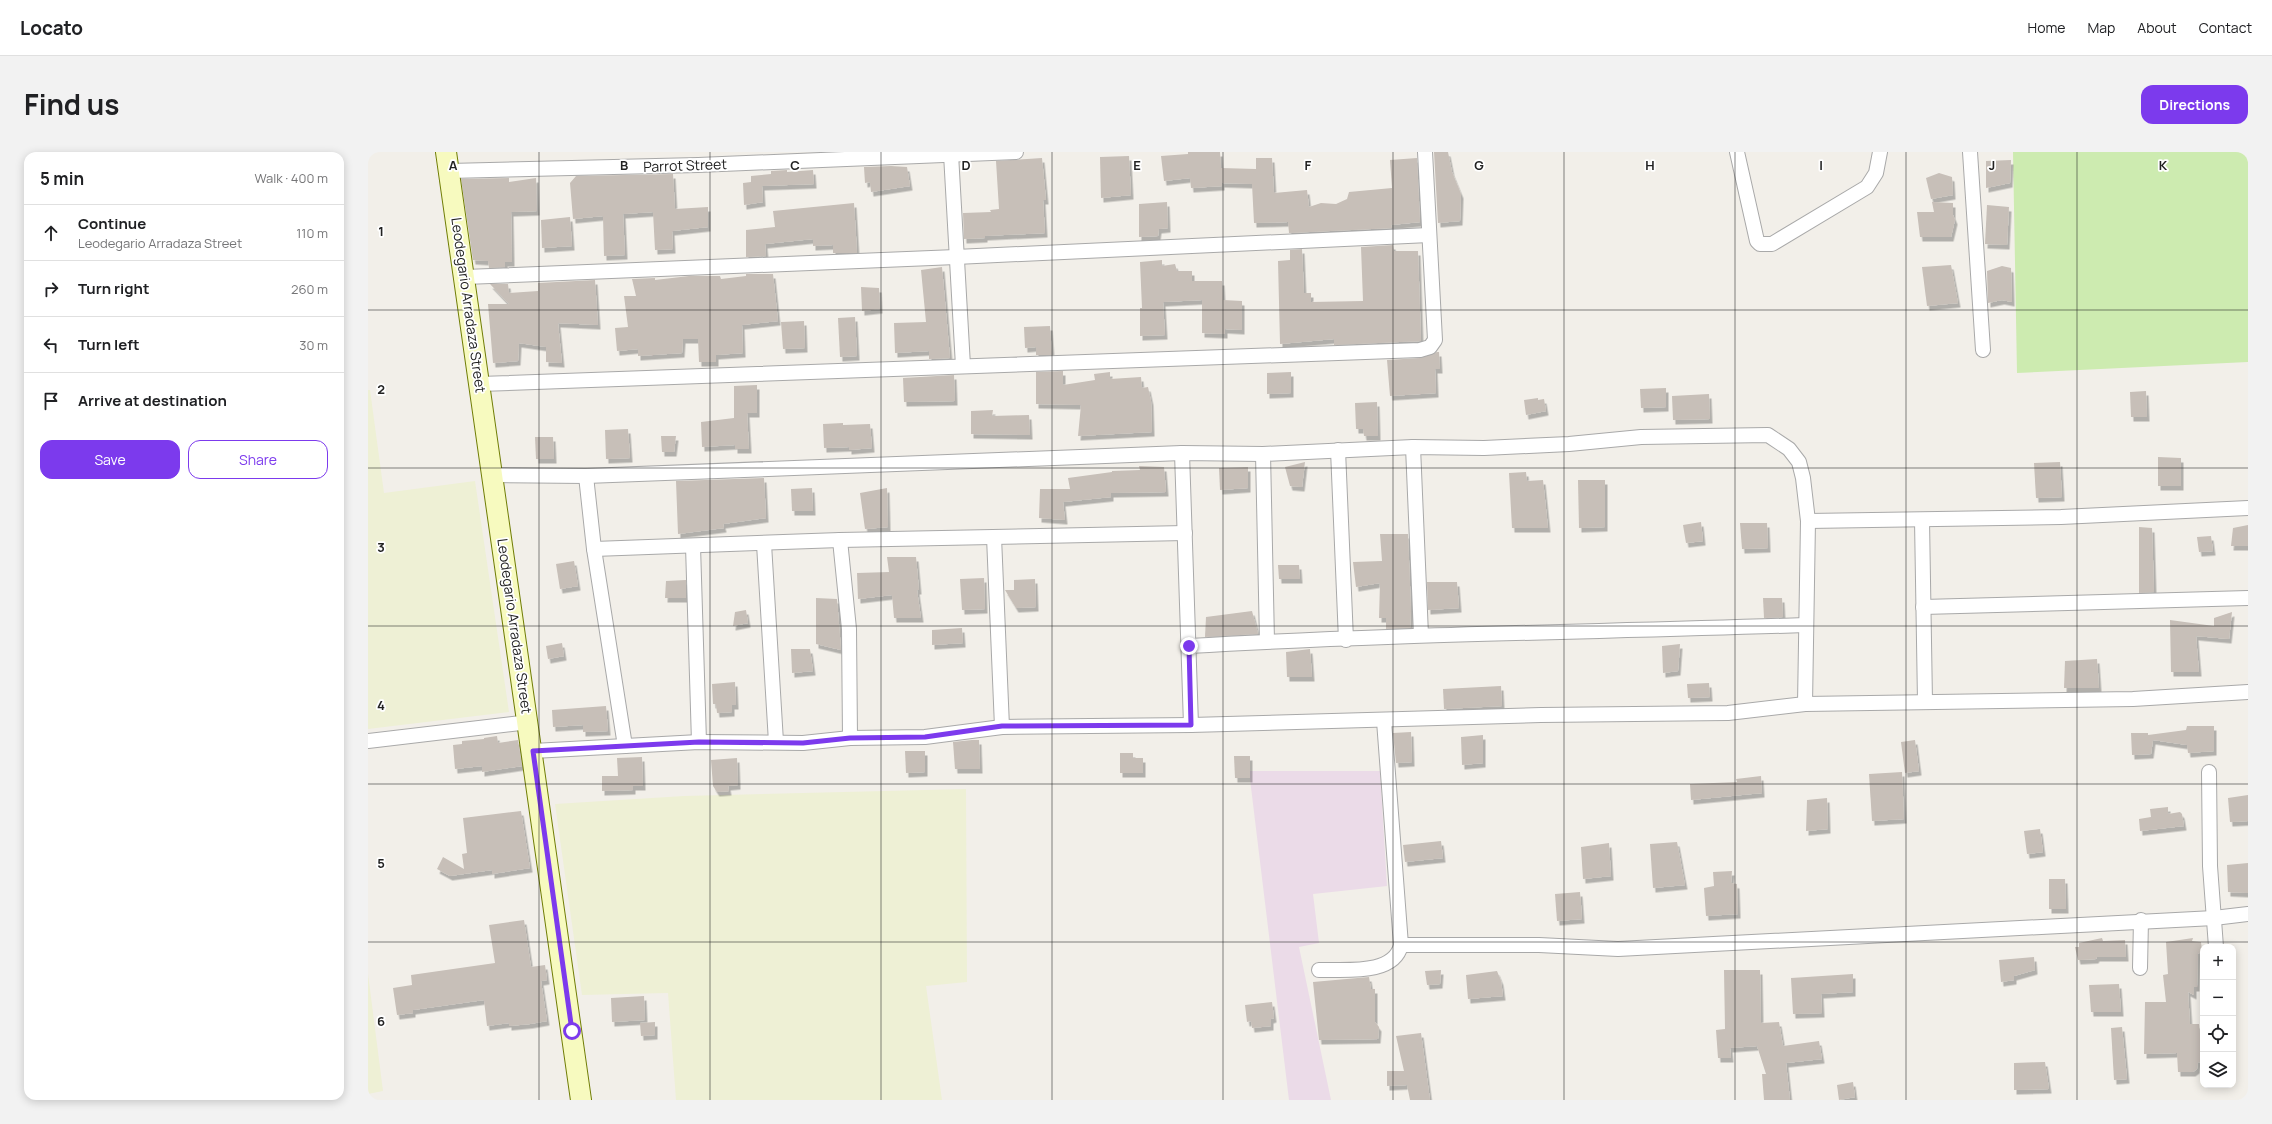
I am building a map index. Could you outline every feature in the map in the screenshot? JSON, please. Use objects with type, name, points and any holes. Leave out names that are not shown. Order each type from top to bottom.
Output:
[{"type":"street","name":"Leodegario Arradaza Street","points":[[446,152],[529,722],[581,1100]]},
{"type":"street","name":"Parrot Street","points":[[449,171],[698,165],[1016,152]]},
{"type":"street","points":[[480,384],[1425,349],[1430,347],[1435,340],[1425,152]]},
{"type":"street","points":[[1737,152],[1757,241],[1764,245],[1772,244],[1867,187],[1876,173],[1880,152]]},
{"type":"street","points":[[1970,152],[1983,350]]},
{"type":"street","points":[[951,154],[963,366]]},
{"type":"street","points":[[465,277],[956,257],[1429,235]]},
{"type":"street","points":[[493,475],[586,476],[1182,454],[1263,454],[1413,447],[1492,447],[1569,444],[1641,437],[1768,436],[1789,449],[1799,462],[1808,520],[1805,704]]},
{"type":"street","points":[[1413,447],[1421,634]]},
{"type":"street","points":[[1338,450],[1346,640]]},
{"type":"street","points":[[1182,454],[1186,533],[1191,725]]},
{"type":"street","points":[[1263,454],[1267,641]]},
{"type":"street","points":[[586,476],[594,549],[625,746]]},
{"type":"street","points":[[1808,520],[1922,520],[2061,517],[2248,508]]},
{"type":"street","points":[[1922,520],[1926,702]]},
{"type":"street","points":[[594,549],[764,544],[840,540],[1186,533]]},
{"type":"street","points":[[994,538],[1002,726]]},
{"type":"street","points":[[840,540],[849,629],[850,738]]},
{"type":"street","points":[[764,544],[776,742]]},
{"type":"street","points":[[693,546],[699,742]]},
{"type":"street","points":[[1923,607],[2248,598]]},
{"type":"street","points":[[1189,646],[1267,641],[1346,640],[1421,634],[1570,633],[1806,625]]},
{"type":"street","points":[[533,751],[652,746],[699,742],[803,743],[850,738],[925,737],[1002,726],[1191,725],[1384,721],[1541,715],[1728,713],[1805,704],[2133,699],[2248,692]]},
{"type":"street","points":[[1319,970],[1372,968],[1389,962],[1399,954],[1401,945],[1384,721]]},
{"type":"street","points":[[368,741],[529,722]]},
{"type":"street","points":[[2209,772],[2210,866],[2216,944]]},
{"type":"street","points":[[1401,945],[1539,945],[1618,948],[2141,920],[2214,918],[2248,914]]},
{"type":"street","points":[[2140,968],[2141,920]]},
{"type":"shaded area","points":[[1249,771],[1380,771],[1387,886],[1313,894],[1319,943],[1299,947],[1331,1100],[1289,1100]]},
{"type":"green space","points":[[2013,152],[2248,152],[2248,362],[2017,373]]},
{"type":"green space","points":[[368,390],[370,390],[384,493],[475,481],[509,712],[368,729]]},
{"type":"green space","points":[[966,789],[967,982],[926,986],[942,1100],[676,1100],[668,993],[582,995],[555,804],[684,796]]},
{"type":"green space","points":[[368,974],[383,1091],[368,1094]]},
{"type":"building","points":[[1188,152],[1220,152],[1221,168],[1256,169],[1256,158],[1272,158],[1274,193],[1307,190],[1309,207],[1321,203],[1336,204],[1347,199],[1349,192],[1392,188],[1390,160],[1417,158],[1420,222],[1391,225],[1392,228],[1289,233],[1288,222],[1254,223],[1252,184],[1222,183],[1222,186],[1191,188],[1190,178],[1164,181],[1161,156],[1188,154]]},
{"type":"building","points":[[1434,152],[1448,152],[1452,172],[1461,194],[1460,221],[1438,223]]},
{"type":"building","points":[[1129,156],[1131,195],[1101,198],[1100,157]]},
{"type":"building","points":[[1042,158],[1046,200],[1043,200],[1045,233],[985,236],[985,238],[964,239],[963,213],[991,212],[990,210],[999,209],[996,161]]},
{"type":"building","points":[[2011,160],[2010,183],[1986,188],[1986,161]]},
{"type":"building","points":[[864,167],[907,167],[910,186],[871,192],[870,182],[865,183]]},
{"type":"building","points":[[787,170],[787,172],[813,170],[814,184],[762,186],[763,202],[744,205],[743,183],[751,182],[751,176],[771,174],[771,171]]},
{"type":"building","points":[[1939,173],[1952,177],[1953,195],[1931,199],[1926,178]]},
{"type":"building","points":[[673,174],[675,209],[708,207],[708,227],[672,231],[673,249],[655,250],[653,212],[623,214],[625,255],[604,256],[603,216],[573,219],[570,183],[576,176]]},
{"type":"building","points":[[509,178],[509,182],[536,178],[537,211],[511,212],[512,262],[505,262],[505,267],[489,268],[488,261],[473,260],[461,179]]},
{"type":"building","points":[[1167,202],[1168,228],[1159,229],[1158,236],[1139,237],[1139,204]]},
{"type":"building","points":[[1932,202],[1953,203],[1953,215],[1955,220],[1951,237],[1920,237],[1917,212],[1934,212]]},
{"type":"building","points":[[854,203],[857,253],[833,253],[833,245],[813,246],[813,239],[765,244],[766,256],[746,257],[746,230],[775,227],[773,211]]},
{"type":"building","points":[[1987,205],[2009,207],[2007,245],[1985,244]]},
{"type":"building","points":[[570,217],[572,246],[542,248],[541,220]]},
{"type":"building","points":[[1393,245],[1394,251],[1418,251],[1421,341],[1334,345],[1334,339],[1280,344],[1278,261],[1290,260],[1290,250],[1302,249],[1304,293],[1311,293],[1311,302],[1363,301],[1361,247]]},
{"type":"building","points":[[1162,260],[1162,266],[1175,264],[1177,271],[1192,271],[1192,281],[1222,281],[1223,300],[1242,301],[1242,330],[1225,329],[1225,334],[1202,333],[1202,300],[1163,302],[1165,335],[1140,336],[1140,308],[1142,308],[1140,262]]},
{"type":"building","points":[[1951,265],[1958,303],[1927,306],[1922,267]]},
{"type":"building","points":[[2002,266],[2011,268],[2012,302],[2002,300],[1988,303],[1987,271]]},
{"type":"building","points":[[942,267],[950,358],[929,359],[929,351],[895,353],[894,323],[926,322],[921,270]]},
{"type":"building","points":[[746,274],[773,274],[778,321],[742,325],[743,353],[716,355],[716,362],[699,362],[698,339],[683,339],[682,353],[638,356],[638,349],[617,351],[615,328],[628,327],[624,296],[636,296],[632,279],[655,278],[655,280],[689,276],[720,276],[721,279],[746,276]]},
{"type":"building","points":[[595,280],[598,325],[558,323],[562,363],[546,362],[546,347],[519,343],[518,361],[493,363],[488,304],[509,304],[490,284],[508,284],[509,293],[538,291],[538,283]]},
{"type":"building","points":[[861,287],[879,288],[880,309],[862,311]]},
{"type":"building","points":[[855,317],[857,356],[840,357],[838,318]]},
{"type":"building","points":[[804,321],[805,348],[783,349],[781,322]]},
{"type":"building","points":[[1050,326],[1052,355],[1036,355],[1036,347],[1025,348],[1024,327]]},
{"type":"building","points":[[1439,352],[1440,369],[1435,369],[1436,393],[1390,396],[1387,360],[1420,358]]},
{"type":"building","points":[[1063,371],[1063,385],[1095,380],[1094,374],[1110,372],[1110,379],[1141,377],[1142,388],[1148,387],[1151,401],[1152,432],[1078,436],[1081,405],[1036,404],[1036,372]]},
{"type":"building","points":[[1291,372],[1291,393],[1267,394],[1267,373]]},
{"type":"building","points":[[954,375],[955,401],[904,402],[903,378]]},
{"type":"building","points":[[757,385],[757,413],[747,413],[749,449],[735,449],[735,445],[702,447],[701,422],[734,418],[734,386]]},
{"type":"building","points":[[1666,388],[1666,407],[1641,408],[1640,389]]},
{"type":"building","points":[[2146,391],[2147,417],[2131,417],[2130,392]]},
{"type":"building","points":[[1709,394],[1710,419],[1673,420],[1672,396]]},
{"type":"building","points":[[1538,398],[1538,400],[1544,399],[1546,411],[1526,415],[1524,400]]},
{"type":"building","points":[[1377,402],[1378,436],[1364,436],[1363,429],[1356,429],[1355,403]]},
{"type":"building","points":[[993,410],[992,416],[1029,415],[1030,435],[971,434],[971,411]]},
{"type":"building","points":[[843,423],[843,425],[870,424],[872,448],[849,450],[849,447],[824,448],[823,424]]},
{"type":"building","points":[[628,429],[630,458],[606,459],[605,430]]},
{"type":"building","points":[[661,436],[676,436],[674,452],[662,452]]},
{"type":"building","points":[[535,437],[553,437],[554,459],[536,459]]},
{"type":"building","points":[[2158,457],[2181,458],[2181,486],[2158,486]]},
{"type":"building","points":[[1305,462],[1302,487],[1290,486],[1285,467]]},
{"type":"building","points":[[2060,462],[2062,497],[2036,498],[2034,463]]},
{"type":"building","points":[[1139,466],[1164,467],[1166,492],[1111,493],[1111,497],[1063,502],[1065,520],[1039,518],[1040,489],[1070,489],[1068,478],[1112,471],[1140,470]]},
{"type":"building","points":[[1248,467],[1248,488],[1220,490],[1219,468]]},
{"type":"building","points":[[1526,472],[1527,481],[1543,480],[1548,528],[1512,528],[1509,473]]},
{"type":"building","points":[[764,478],[766,518],[723,524],[724,528],[678,534],[676,481]]},
{"type":"building","points":[[1578,480],[1605,480],[1605,527],[1579,528]]},
{"type":"building","points":[[812,488],[813,511],[792,511],[791,489]]},
{"type":"building","points":[[887,488],[888,527],[865,529],[860,493]]},
{"type":"building","points":[[1701,522],[1703,541],[1686,543],[1683,525]]},
{"type":"building","points":[[1740,523],[1767,523],[1768,548],[1742,549]]},
{"type":"building","points":[[2248,525],[2248,546],[2231,546],[2233,528]]},
{"type":"building","points":[[2139,527],[2152,528],[2154,592],[2139,593]]},
{"type":"building","points":[[1380,534],[1408,534],[1411,611],[1410,628],[1386,629],[1386,618],[1379,618],[1380,583],[1356,587],[1353,562],[1382,561]]},
{"type":"building","points":[[2211,536],[2213,551],[2199,552],[2197,537]]},
{"type":"building","points":[[887,557],[916,557],[919,590],[917,590],[921,618],[894,618],[892,595],[858,599],[857,573],[889,572]]},
{"type":"building","points":[[574,561],[578,586],[560,589],[556,564]]},
{"type":"building","points":[[1278,565],[1299,565],[1300,579],[1279,579]]},
{"type":"building","points":[[984,578],[985,609],[962,610],[960,579]]},
{"type":"building","points":[[1035,579],[1036,607],[1016,608],[1005,590],[1014,590],[1014,580]]},
{"type":"building","points":[[686,580],[686,598],[665,598],[666,581]]},
{"type":"building","points":[[1427,582],[1457,582],[1459,608],[1428,610]]},
{"type":"building","points":[[816,598],[837,599],[841,650],[816,644]]},
{"type":"building","points":[[1763,598],[1782,598],[1783,617],[1764,618]]},
{"type":"building","points":[[746,610],[748,623],[733,626],[735,612]]},
{"type":"building","points":[[1252,611],[1258,634],[1205,637],[1206,617]]},
{"type":"building","points":[[2232,612],[2229,639],[2196,636],[2199,672],[2171,672],[2170,620],[2214,626],[2214,618]]},
{"type":"building","points":[[962,628],[963,643],[932,645],[932,630]]},
{"type":"building","points":[[562,643],[564,656],[548,659],[546,646]]},
{"type":"building","points":[[1680,644],[1678,671],[1663,673],[1662,646]]},
{"type":"building","points":[[791,649],[810,649],[813,671],[792,673]]},
{"type":"building","points":[[1310,649],[1312,677],[1287,677],[1286,652]]},
{"type":"building","points":[[2097,659],[2099,688],[2064,688],[2065,661]]},
{"type":"building","points":[[735,682],[736,705],[732,705],[732,712],[717,713],[716,704],[713,704],[712,684]]},
{"type":"building","points":[[1709,683],[1710,697],[1688,698],[1687,684]]},
{"type":"building","points":[[1501,686],[1502,706],[1444,709],[1443,689]]},
{"type":"building","points":[[606,706],[608,731],[583,732],[583,725],[553,727],[552,710]]},
{"type":"building","points":[[2187,726],[2214,726],[2214,751],[2188,753],[2187,745],[2153,740],[2151,754],[2132,755],[2131,733],[2148,733],[2148,735],[2186,730]]},
{"type":"building","points":[[1411,732],[1412,762],[1396,763],[1393,733]]},
{"type":"building","points":[[1483,735],[1483,763],[1462,765],[1461,737]]},
{"type":"building","points":[[497,736],[498,743],[518,740],[522,766],[482,772],[482,766],[455,769],[453,745],[462,744],[462,741]]},
{"type":"building","points":[[979,740],[980,769],[955,769],[953,742]]},
{"type":"building","points":[[1915,740],[1919,771],[1905,773],[1901,742]]},
{"type":"building","points":[[905,751],[925,751],[925,772],[906,773]]},
{"type":"building","points":[[1120,753],[1133,753],[1133,758],[1143,758],[1143,773],[1120,773]]},
{"type":"building","points":[[1234,756],[1250,756],[1250,778],[1235,778]]},
{"type":"building","points":[[642,757],[643,786],[633,786],[633,790],[602,791],[602,776],[618,776],[617,758]]},
{"type":"building","points":[[737,758],[738,785],[728,786],[729,791],[717,792],[713,786],[711,760]]},
{"type":"building","points":[[1902,772],[1904,819],[1872,821],[1869,774]]},
{"type":"building","points":[[1761,776],[1762,793],[1691,800],[1690,784],[1737,782],[1736,779]]},
{"type":"building","points":[[2248,795],[2248,821],[2230,822],[2228,798]]},
{"type":"building","points":[[1827,798],[1828,829],[1806,831],[1807,800]]},
{"type":"building","points":[[2168,807],[2168,814],[2180,812],[2182,814],[2184,826],[2140,831],[2139,819],[2151,817],[2150,809]]},
{"type":"building","points":[[521,811],[530,868],[492,874],[492,870],[450,876],[437,869],[443,857],[464,869],[462,854],[467,853],[463,818]]},
{"type":"building","points":[[2040,829],[2043,852],[2027,854],[2024,831]]},
{"type":"building","points":[[1441,841],[1443,858],[1405,862],[1403,845]]},
{"type":"building","points":[[1677,842],[1685,885],[1653,888],[1650,844]]},
{"type":"building","points":[[1609,843],[1611,876],[1583,879],[1581,847]]},
{"type":"building","points":[[2248,863],[2248,893],[2228,892],[2227,865]]},
{"type":"building","points":[[1732,871],[1731,883],[1737,884],[1738,914],[1706,916],[1704,888],[1714,886],[1713,872]]},
{"type":"building","points":[[2049,879],[2065,879],[2066,909],[2049,909]]},
{"type":"building","points":[[1580,892],[1582,919],[1557,921],[1555,894]]},
{"type":"building","points":[[524,920],[531,967],[545,965],[547,980],[541,981],[547,1021],[509,1026],[509,1023],[487,1026],[484,1000],[413,1010],[413,1013],[397,1015],[393,988],[412,985],[411,975],[495,963],[489,925]]},
{"type":"building","points":[[2102,938],[2103,941],[2125,940],[2126,957],[2097,957],[2096,959],[2078,960],[2075,947],[2079,947],[2079,943]]},
{"type":"building","points":[[2193,938],[2192,941],[2201,942],[2200,952],[2198,954],[2197,987],[2194,987],[2194,995],[2188,992],[2190,1024],[2199,1024],[2200,1034],[2200,1062],[2198,1062],[2197,1069],[2193,1072],[2178,1072],[2177,1053],[2144,1054],[2145,1002],[2166,1002],[2163,975],[2168,974],[2166,942]]},
{"type":"building","points":[[2034,957],[2035,970],[2014,976],[2014,980],[2001,982],[1999,960]]},
{"type":"building","points":[[1441,970],[1440,984],[1427,985],[1425,971]]},
{"type":"building","points":[[1724,970],[1760,970],[1761,1023],[1779,1022],[1783,1046],[1819,1041],[1822,1059],[1786,1063],[1790,1100],[1764,1100],[1762,1074],[1766,1074],[1757,1046],[1730,1048],[1731,1058],[1718,1058],[1716,1030],[1725,1029]]},
{"type":"building","points":[[1497,971],[1501,981],[1503,996],[1468,999],[1466,975]]},
{"type":"building","points":[[1853,974],[1853,992],[1821,994],[1822,1013],[1793,1014],[1791,978]]},
{"type":"building","points":[[1369,977],[1371,989],[1375,989],[1375,1022],[1379,1027],[1378,1039],[1319,1040],[1313,982]]},
{"type":"building","points":[[2119,984],[2121,1012],[2091,1012],[2089,985]]},
{"type":"building","points":[[644,996],[645,1020],[612,1022],[611,998]]},
{"type":"building","points":[[1272,1002],[1274,1018],[1271,1019],[1271,1026],[1252,1028],[1251,1021],[1247,1022],[1245,1005]]},
{"type":"building","points":[[655,1022],[655,1035],[641,1036],[640,1023]]},
{"type":"building","points":[[2122,1027],[2127,1079],[2114,1080],[2111,1028]]},
{"type":"building","points":[[1421,1033],[1430,1100],[1410,1100],[1407,1085],[1387,1086],[1387,1071],[1404,1071],[1396,1036]]},
{"type":"building","points":[[2045,1062],[2049,1089],[2014,1090],[2014,1063]]},
{"type":"building","points":[[1853,1082],[1855,1097],[1839,1100],[1837,1085]]},
{"type":"route","points":[[572,1031],[533,751],[652,746],[699,742],[803,743],[850,738],[925,737],[1002,726],[1191,725],[1189,646]]}]
